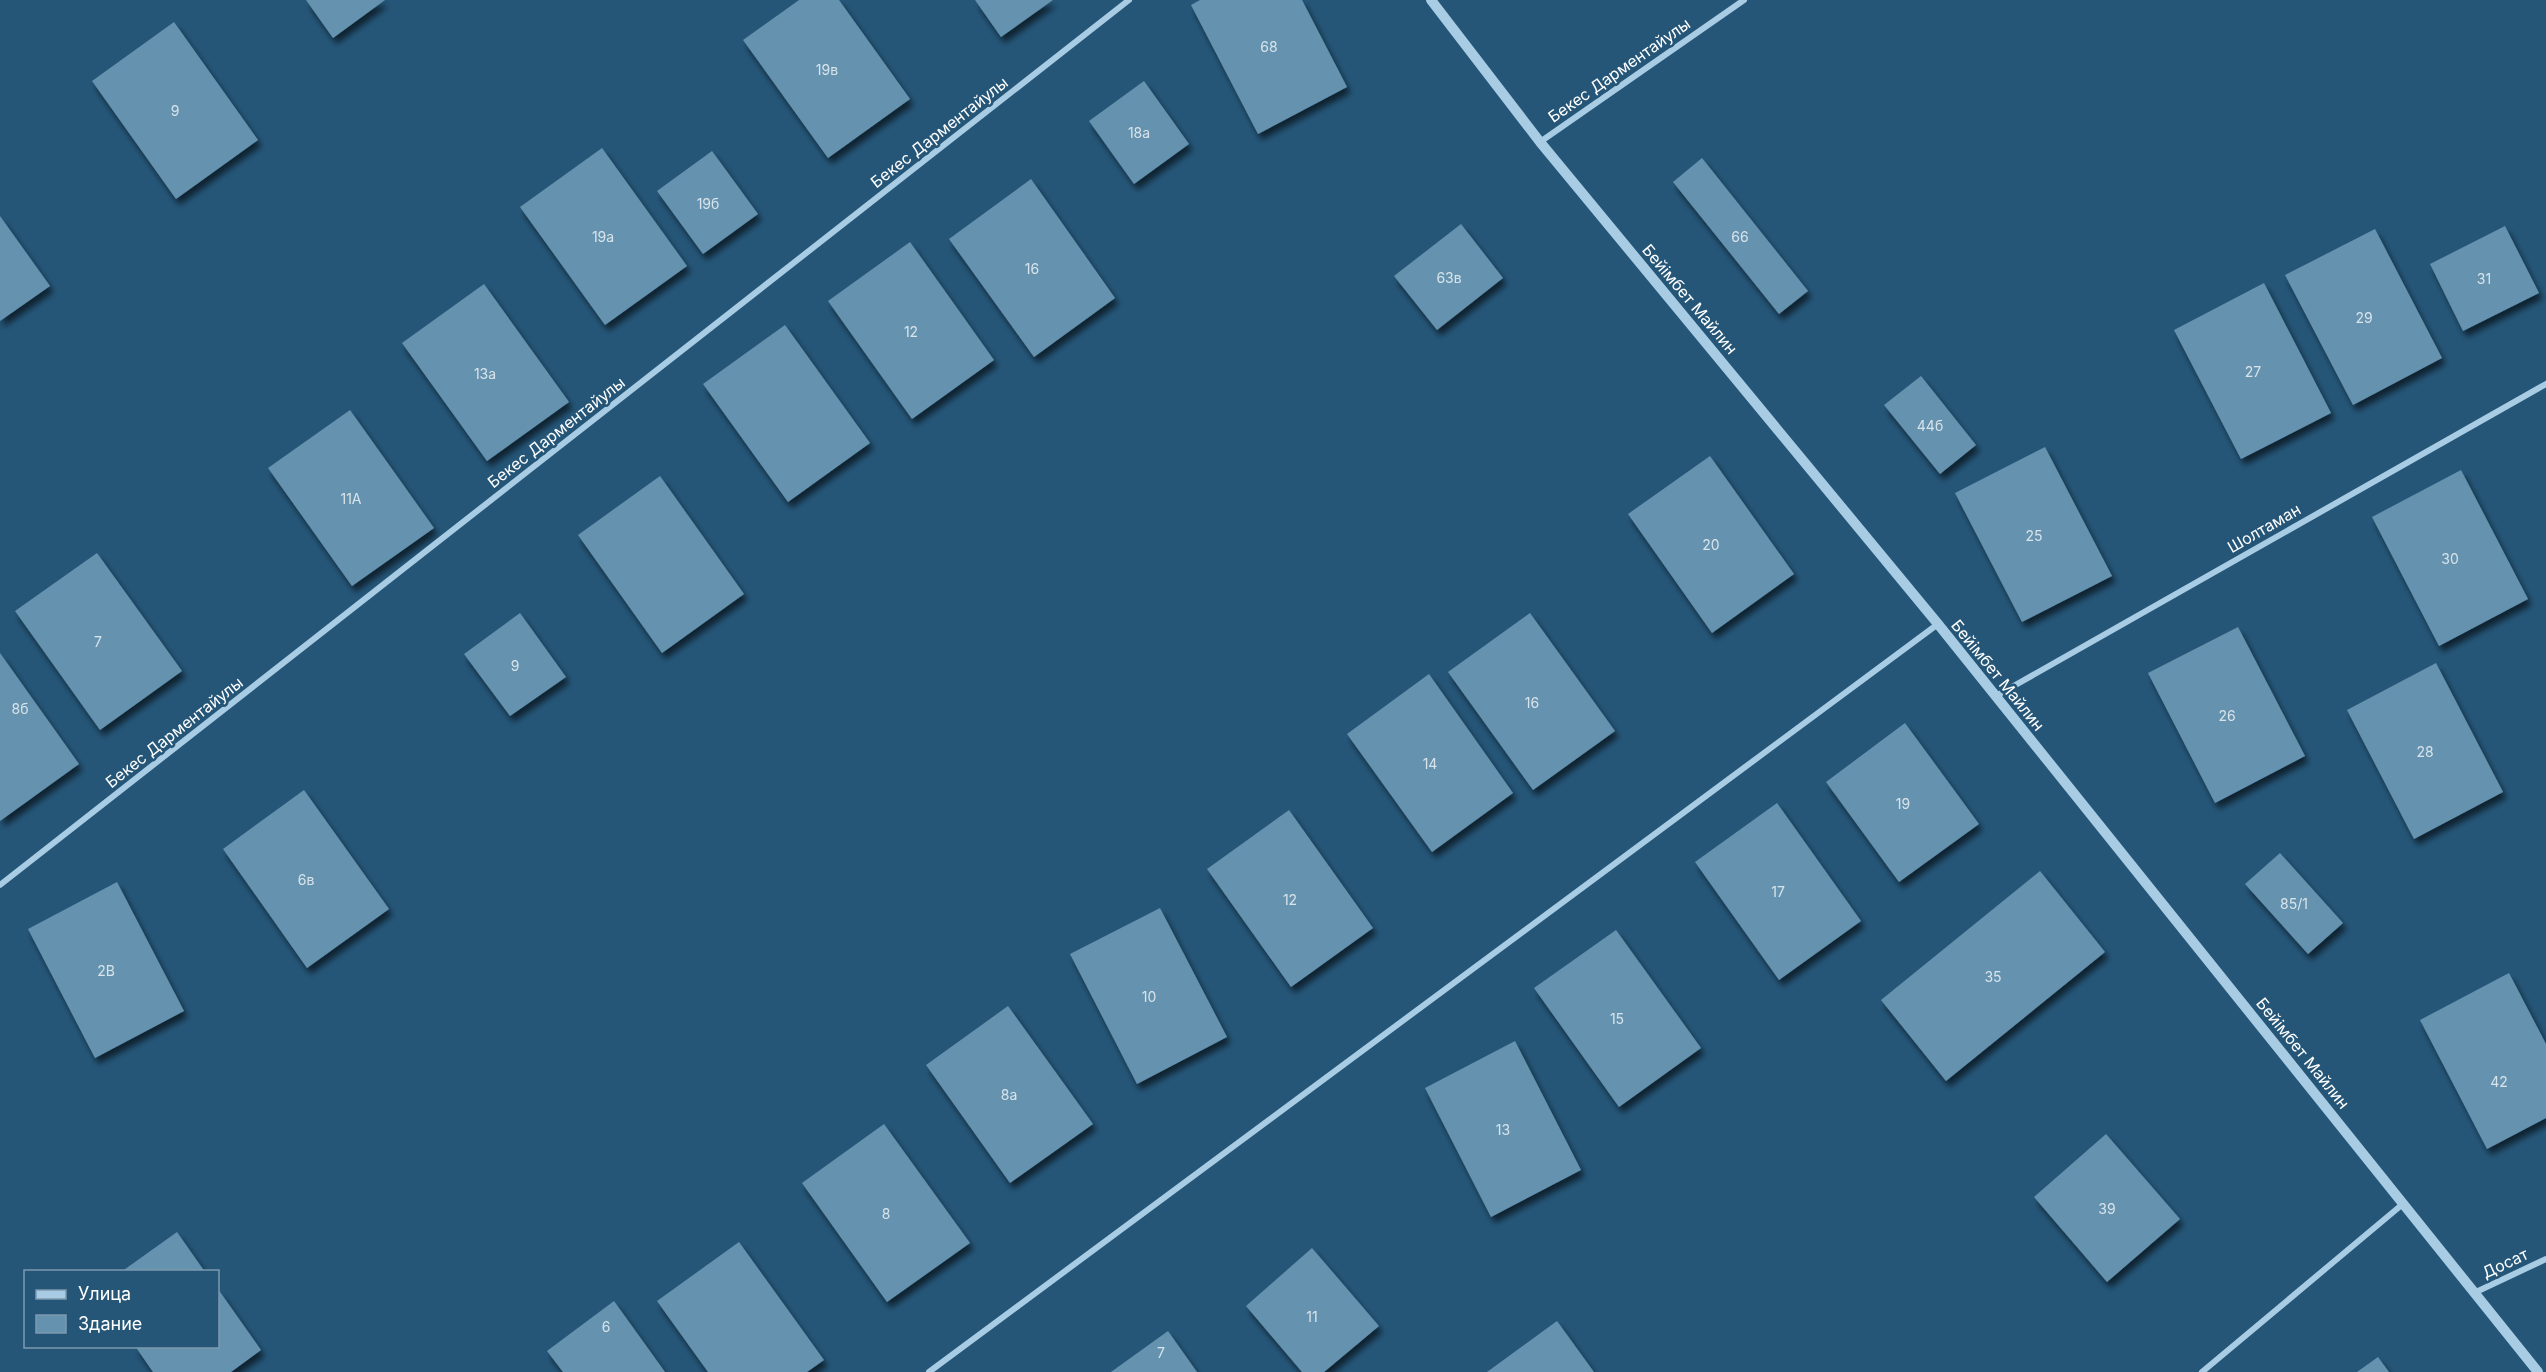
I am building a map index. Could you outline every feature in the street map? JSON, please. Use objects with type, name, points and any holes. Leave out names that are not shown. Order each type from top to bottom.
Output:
[{"type":"street","name":"Бекес Дарментайулы","points":[[0,885],[1129,0]]},
{"type":"street","name":"Бейімбет Майлин","points":[[1431,0],[1540,142],[1938,624],[2538,1372]]},
{"type":"street","name":"Бекес Дарментайулы","points":[[1540,142],[1744,0]]},
{"type":"street","name":"Шолтаман","points":[[1996,696],[2546,384]]},
{"type":"street","points":[[929,1372],[1938,624]]},
{"type":"street","points":[[2202,1372],[2404,1203]]},
{"type":"street","name":"Досат","points":[[2476,1292],[2546,1259]]},
{"type":"building","points":[[306,0],[385,0],[333,38]]},
{"type":"building","points":[[799,0],[839,0],[910,99],[828,158],[743,40]]},
{"type":"building","points":[[975,0],[1053,0],[1001,37]]},
{"type":"building","points":[[1200,0],[1302,0],[1347,87],[1258,134],[1191,5]]},
{"type":"building","points":[[174,22],[258,140],[176,199],[92,81]]},
{"type":"building","points":[[1144,81],[1189,144],[1134,184],[1089,121]]},
{"type":"building","points":[[602,148],[687,266],[605,325],[520,207]]},
{"type":"building","points":[[712,151],[758,214],[703,254],[657,191]]},
{"type":"building","points":[[1702,158],[1808,291],[1779,314],[1673,182]]},
{"type":"building","points":[[1031,179],[1115,298],[1034,357],[949,239]]},
{"type":"building","points":[[0,216],[50,286],[0,321]]},
{"type":"building","points":[[1461,224],[1503,278],[1437,330],[1394,276]]},
{"type":"building","points":[[2505,226],[2539,293],[2463,331],[2430,264]]},
{"type":"building","points":[[2375,229],[2442,358],[2353,405],[2285,275]]},
{"type":"building","points":[[910,242],[994,360],[912,419],[828,301]]},
{"type":"building","points":[[2264,283],[2331,413],[2241,459],[2174,330]]},
{"type":"building","points":[[484,284],[569,402],[487,461],[402,343]]},
{"type":"building","points":[[785,325],[870,443],[788,502],[703,384]]},
{"type":"building","points":[[1921,376],[1976,445],[1940,474],[1884,405]]},
{"type":"building","points":[[350,410],[434,528],[352,586],[268,468]]},
{"type":"building","points":[[2045,447],[2112,576],[2022,622],[1955,493]]},
{"type":"building","points":[[1710,456],[1794,574],[1712,633],[1628,514]]},
{"type":"building","points":[[2461,470],[2528,599],[2439,646],[2372,517]]},
{"type":"building","points":[[660,476],[744,594],[662,653],[578,535]]},
{"type":"building","points":[[97,553],[182,671],[100,730],[15,611]]},
{"type":"building","points":[[520,613],[566,677],[510,716],[464,654]]},
{"type":"building","points":[[1530,613],[1615,731],[1533,790],[1448,672]]},
{"type":"building","points":[[2238,627],[2305,756],[2215,803],[2148,673]]},
{"type":"building","points":[[0,653],[79,764],[0,821]]},
{"type":"building","points":[[2436,663],[2503,792],[2414,839],[2347,710]]},
{"type":"building","points":[[1429,674],[1513,793],[1432,852],[1347,734]]},
{"type":"building","points":[[1905,723],[1979,824],[1899,882],[1826,782]]},
{"type":"building","points":[[304,790],[389,909],[307,968],[223,849]]},
{"type":"building","points":[[1777,803],[1861,921],[1779,980],[1695,862]]},
{"type":"building","points":[[1289,810],[1373,928],[1291,987],[1207,869]]},
{"type":"building","points":[[2280,853],[2343,923],[2308,954],[2245,884]]},
{"type":"building","points":[[2040,871],[2105,952],[1946,1081],[1881,1000]]},
{"type":"building","points":[[117,882],[184,1011],[95,1058],[28,929]]},
{"type":"building","points":[[1160,908],[1227,1037],[1137,1084],[1070,954]]},
{"type":"building","points":[[1616,930],[1701,1048],[1619,1107],[1534,988]]},
{"type":"building","points":[[2509,973],[2546,1044],[2546,1118],[2487,1149],[2420,1020]]},
{"type":"building","points":[[1008,1006],[1093,1124],[1010,1183],[926,1065]]},
{"type":"building","points":[[1515,1041],[1581,1170],[1491,1217],[1425,1088]]},
{"type":"building","points":[[884,1124],[970,1243],[887,1302],[802,1183]]},
{"type":"building","points":[[2106,1134],[2180,1219],[2107,1282],[2034,1197]]},
{"type":"building","points":[[177,1232],[204,1270],[124,1270]]},
{"type":"building","points":[[739,1242],[824,1360],[807,1372],[708,1372],[657,1301]]},
{"type":"building","points":[[1312,1248],[1379,1326],[1324,1372],[1302,1372],[1246,1306]]},
{"type":"building","points":[[219,1290],[261,1350],[231,1372],[153,1372],[136,1348],[219,1348]]},
{"type":"building","points":[[614,1301],[665,1372],[563,1372],[547,1351]]},
{"type":"building","points":[[1557,1321],[1594,1372],[1487,1372]]},
{"type":"building","points":[[1168,1331],[1197,1372],[1111,1372]]},
{"type":"building","points":[[2378,1357],[2389,1372],[2357,1372]]}]
